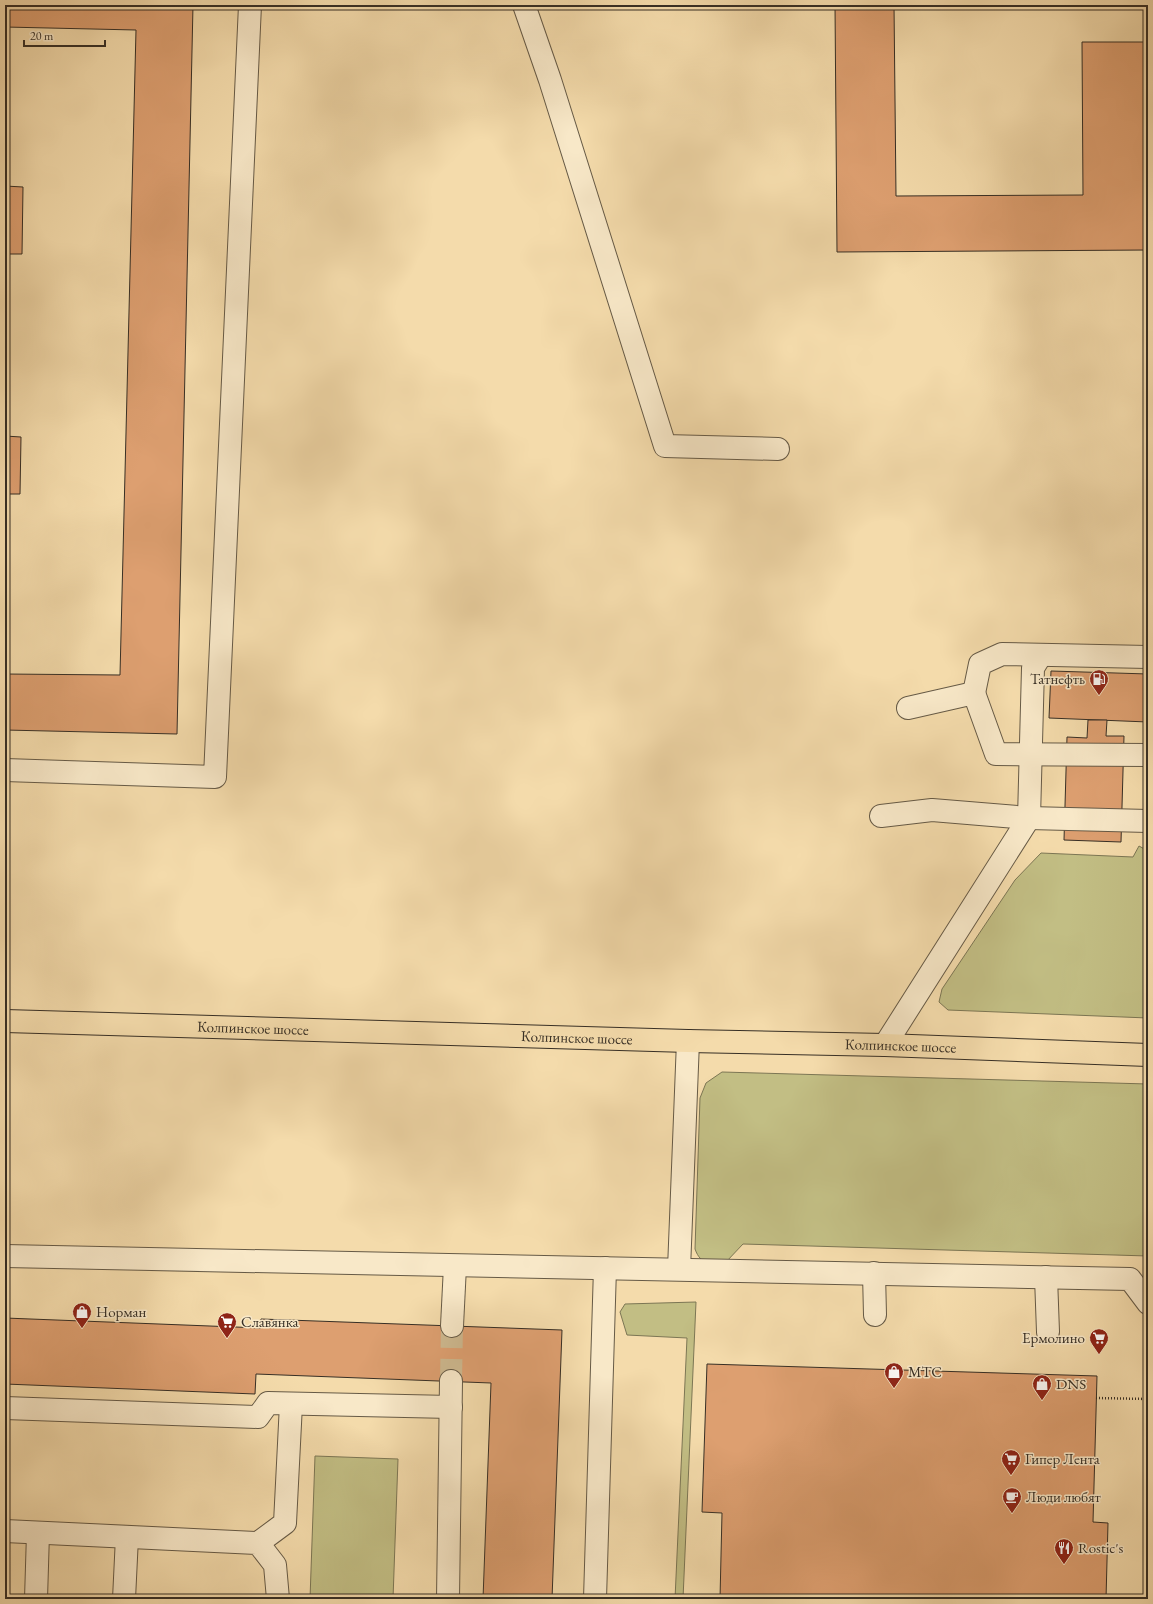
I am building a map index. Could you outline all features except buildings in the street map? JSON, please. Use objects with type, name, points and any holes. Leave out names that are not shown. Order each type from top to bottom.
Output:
[{"type":"main road","name":"Колпинское шоссе","points":[[5,1021],[688,1041],[885,1045],[1148,1055]]},
{"type":"street","points":[[5,770],[215,777],[250,5]]},
{"type":"street","points":[[524,5],[550,80],[665,446],[778,450]]},
{"type":"street","points":[[1148,657],[1002,654],[980,664],[974,693],[996,754],[1030,753],[1148,755]]},
{"type":"street","points":[[885,1045],[1029,818],[1033,668],[1041,655]]},
{"type":"street","points":[[908,708],[974,693]]},
{"type":"street","points":[[881,816],[932,810],[1029,818],[1148,821]]},
{"type":"street","points":[[679,1269],[688,1041]]},
{"type":"street","points":[[5,1256],[1130,1279],[1148,1303]]},
{"type":"street","points":[[452,1326],[455,1266]]},
{"type":"street","points":[[595,1599],[605,1268]]},
{"type":"street","points":[[874,1273],[875,1315]]},
{"type":"street","points":[[1046,1277],[1048,1332]]},
{"type":"street","points":[[448,1599],[451,1381]]},
{"type":"street","points":[[5,1408],[258,1418],[268,1404],[451,1407]]},
{"type":"street","points":[[5,1531],[258,1543],[285,1523],[292,1404]]},
{"type":"street","points":[[36,1599],[38,1532]]},
{"type":"street","points":[[124,1599],[127,1537]]},
{"type":"street","points":[[258,1543],[275,1565],[278,1599]]},
{"type":"path","points":[[1096,1398],[1148,1399]]},
{"type":"shaded area","points":[[1139,846],[1148,851],[1148,1018],[948,1010],[939,1002],[942,989],[1015,880],[1041,853],[1133,857]]},
{"type":"shaded area","points":[[722,1072],[1148,1084],[1148,1256],[743,1244],[726,1262],[711,1263],[703,1261],[695,1249],[700,1098],[706,1083]]},
{"type":"shaded area","points":[[696,1302],[683,1599],[675,1599],[687,1338],[627,1335],[620,1312],[625,1304]]},
{"type":"shaded area","points":[[315,1456],[398,1459],[393,1599],[310,1599]]},
{"type":"tunnel","points":[[451,1381],[452,1326]]},
{"type":"place","name":"Татнефть","points":[[1099,696]]},
{"type":"place","name":"Норман","points":[[82,1329]]},
{"type":"place","name":"Славянка","points":[[227,1339]]},
{"type":"place","name":"Ермолино","points":[[1099,1355]]},
{"type":"place","name":"МТС","points":[[894,1389]]},
{"type":"place","name":"DNS","points":[[1042,1401]]},
{"type":"place","name":"Гипер Лента","points":[[1011,1476]]},
{"type":"place","name":"Люди любят","points":[[1012,1514]]},
{"type":"place","name":"Rostic's","points":[[1064,1565]]}]
